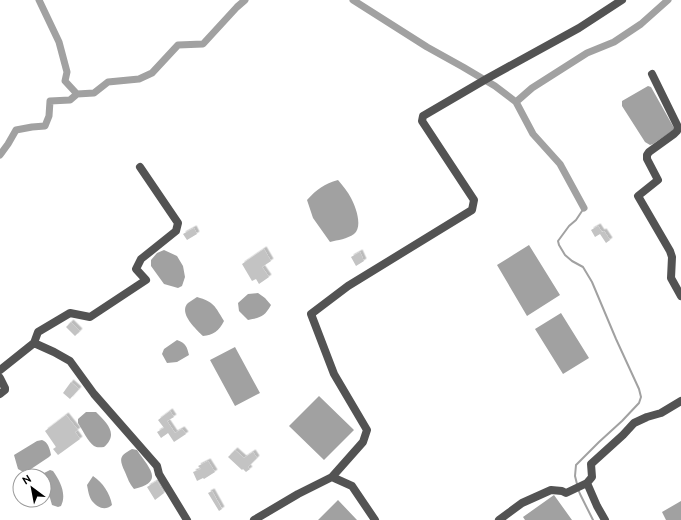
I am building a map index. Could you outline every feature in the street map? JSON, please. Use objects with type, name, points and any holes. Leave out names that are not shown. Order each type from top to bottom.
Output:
[{"type":"street","points":[[254,520],[298,494],[332,477],[363,442],[367,430],[334,374],[310,314],[348,286],[472,210],[474,200],[422,121],[423,116],[579,28],[622,0]]},
{"type":"street","points":[[652,74],[678,127],[674,134],[649,152],[647,159],[658,180],[638,196],[670,251],[672,257],[671,278],[681,296]]},
{"type":"street","points":[[0,370],[34,343],[38,332],[70,313],[90,316],[146,280],[136,269],[141,259],[176,231],[178,223],[140,167]]},
{"type":"street","points":[[34,343],[70,361],[94,394],[157,466],[159,474],[187,520]]},
{"type":"street","points":[[0,378],[5,388],[0,394]]},
{"type":"street","points":[[499,520],[522,503],[551,490],[566,493],[585,483],[592,477],[591,464],[634,423],[647,416],[661,413],[681,401]]},
{"type":"street","points":[[332,477],[352,486],[375,520]]},
{"type":"street","points":[[585,483],[605,520]]},
{"type":"shaded area","points":[[648,86],[651,87],[674,128],[672,131],[650,145],[645,142],[622,106],[622,101]]},
{"type":"shaded area","points":[[338,180],[347,191],[353,202],[358,217],[358,227],[357,231],[351,236],[330,242],[313,218],[307,200],[321,187]]},
{"type":"shaded area","points":[[529,245],[560,295],[527,316],[497,265]]},
{"type":"shaded area","points":[[164,250],[177,256],[183,266],[185,277],[182,286],[178,288],[164,284],[151,266],[151,260],[157,253]]},
{"type":"shaded area","points":[[258,293],[271,305],[262,316],[248,320],[239,311],[238,303],[248,294]]},
{"type":"shaded area","points":[[197,297],[214,305],[224,321],[218,330],[210,335],[203,336],[189,321],[185,311],[185,307],[188,303]]},
{"type":"shaded area","points":[[561,313],[589,358],[563,374],[535,329]]},
{"type":"shaded area","points":[[177,340],[186,346],[189,355],[177,362],[167,363],[162,354],[164,349]]},
{"type":"shaded area","points":[[235,347],[260,393],[235,406],[210,360]]},
{"type":"shaded area","points":[[319,396],[354,430],[324,460],[289,426]]},
{"type":"shaded area","points":[[86,412],[96,412],[110,429],[111,438],[104,447],[94,446],[87,439],[78,423],[78,419]]},
{"type":"shaded area","points":[[42,440],[47,444],[51,455],[32,468],[18,468],[14,455],[37,441]]},
{"type":"shaded area","points":[[132,449],[137,450],[152,473],[150,482],[144,486],[134,489],[121,461],[122,456]]},
{"type":"shaded area","points":[[52,471],[58,479],[63,492],[63,501],[61,506],[58,507],[52,505]]},
{"type":"shaded area","points":[[93,476],[108,492],[112,505],[107,508],[99,507],[91,499],[87,485]]},
{"type":"shaded area","points":[[554,495],[572,520],[525,520],[523,517]]},
{"type":"shaded area","points":[[338,500],[357,520],[318,520]]},
{"type":"shaded area","points":[[681,501],[681,520],[666,520],[662,512]]},
{"type":"building","points":[[598,226],[602,232],[604,231],[610,240],[606,243],[600,234],[595,237],[591,230]]},
{"type":"building","points":[[194,228],[197,234],[187,240],[183,234]]},
{"type":"building","points":[[264,249],[271,261],[262,267],[269,277],[259,284],[256,279],[252,281],[242,264]]},
{"type":"building","points":[[360,252],[364,261],[356,266],[351,257]]},
{"type":"building","points":[[71,322],[80,331],[75,336],[66,327]]},
{"type":"building","points":[[71,382],[79,389],[70,399],[63,393]]},
{"type":"building","points":[[170,411],[174,417],[167,421],[175,433],[182,429],[186,434],[174,442],[168,433],[161,438],[157,432],[164,428],[158,420]]},
{"type":"building","points":[[66,415],[78,430],[75,432],[80,439],[58,455],[53,449],[56,447],[45,431]]},
{"type":"building","points":[[235,450],[244,458],[253,452],[257,458],[248,467],[250,469],[246,472],[228,457]]},
{"type":"building","points":[[208,461],[215,472],[204,479],[203,478],[197,481],[193,472],[201,469],[198,466]]},
{"type":"building","points":[[157,481],[164,493],[155,500],[147,487]]},
{"type":"building","points":[[212,491],[222,509],[219,511],[208,493]]},
{"type":"waterway","points":[[39,0],[59,42],[67,72],[65,81],[77,94],[94,93],[108,82],[139,79],[152,73],[178,45],[203,44],[245,0]]},
{"type":"waterway","points":[[353,0],[427,47],[495,86],[516,102],[533,134],[560,164],[584,208]]},
{"type":"waterway","points":[[516,102],[532,88],[587,53],[614,42],[641,24],[668,0]]},
{"type":"waterway","points":[[0,155],[16,130],[45,126],[49,116],[50,101],[70,100],[77,94]]},
{"type":"waterway","points":[[577,484],[575,476],[576,465],[622,421],[639,403],[641,397],[639,389],[592,282],[583,267],[565,255],[559,245],[558,241],[584,208]]},
{"type":"waterway","points":[[578,489],[593,520]]}]
